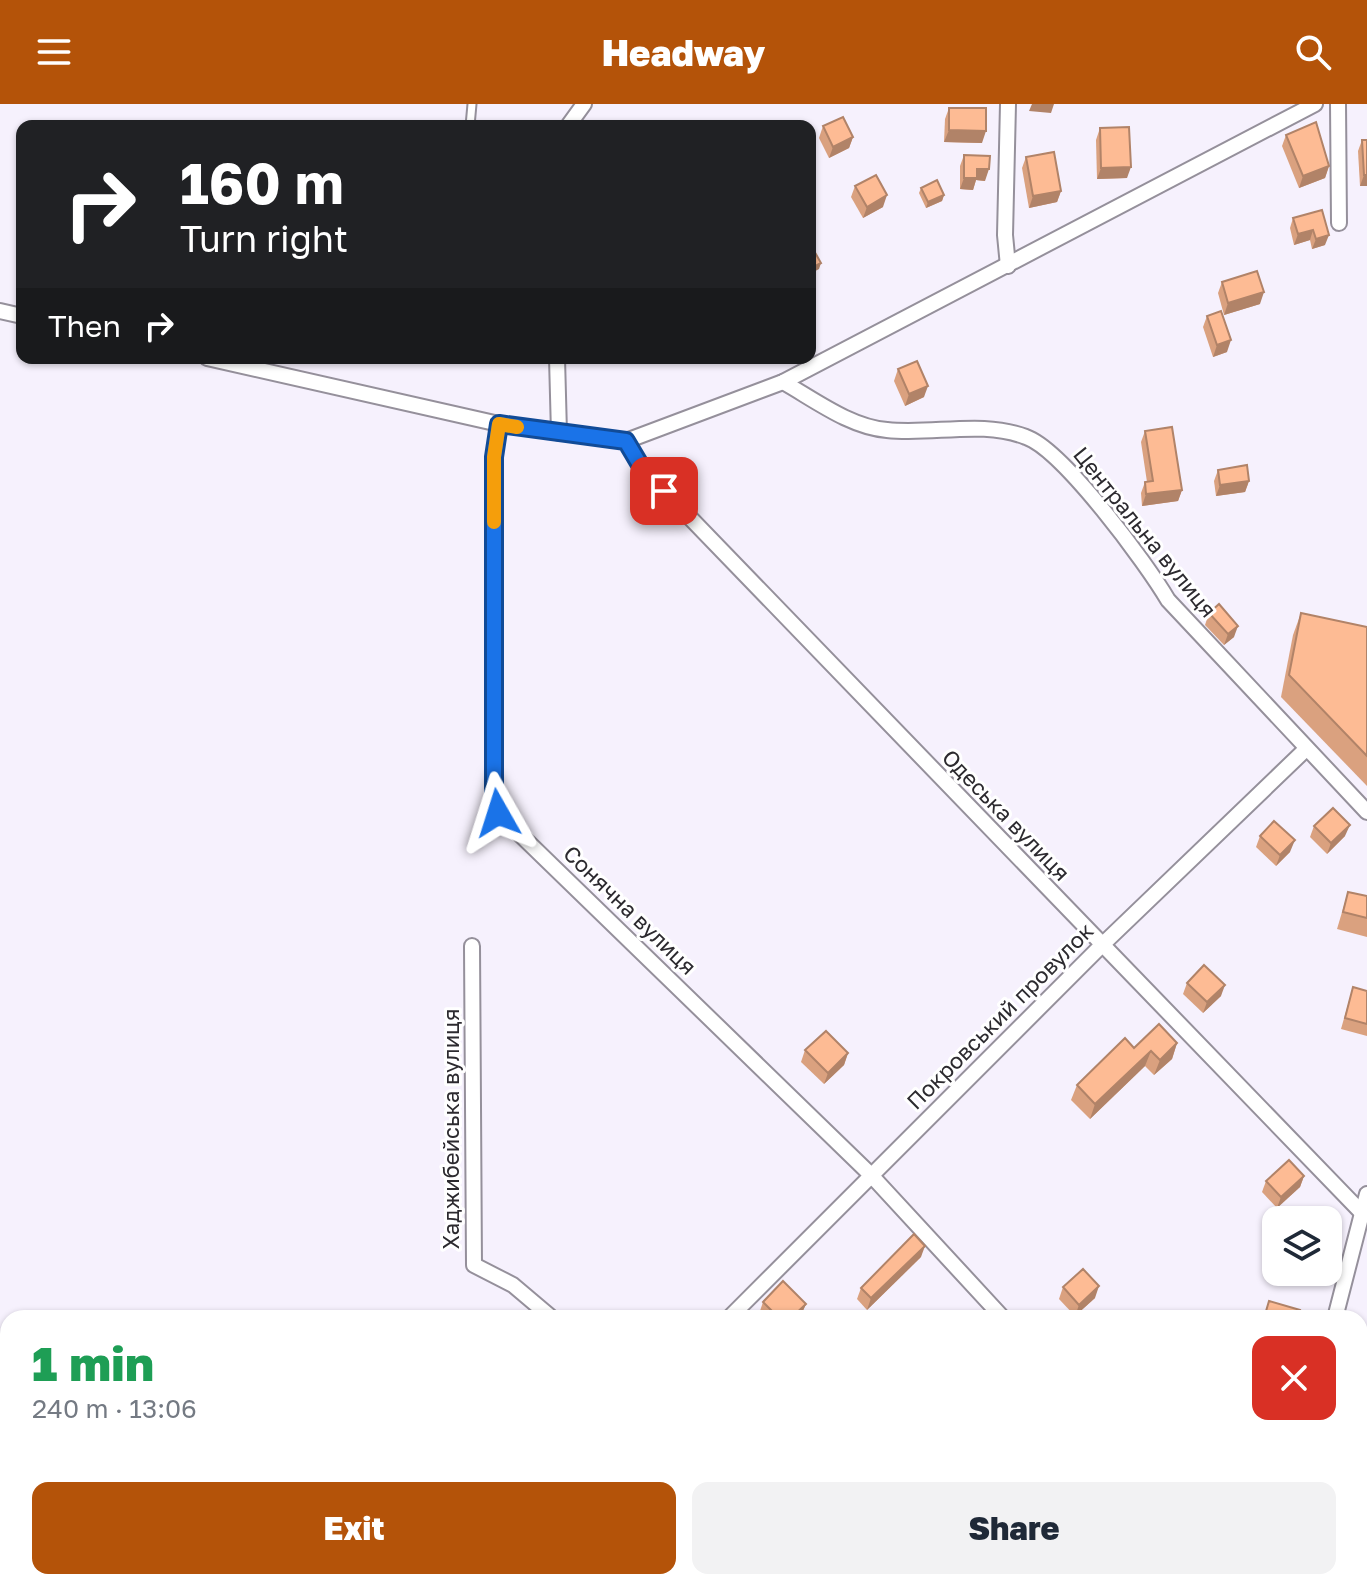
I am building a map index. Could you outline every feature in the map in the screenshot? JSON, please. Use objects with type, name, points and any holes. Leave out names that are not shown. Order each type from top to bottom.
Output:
[{"type":"street","points":[[1008,104],[1005,235],[1008,266]]},
{"type":"street","points":[[234,364],[499,424],[626,441],[783,382],[1315,104]]},
{"type":"street","points":[[1338,104],[1339,223]]},
{"type":"street","points":[[557,364],[559,433]]},
{"type":"street","name":"Центральна вулиця","points":[[783,382],[856,423],[886,430],[994,429],[1028,437],[1058,459],[1144,559],[1168,600],[1367,812]]},
{"type":"street","name":"Сонячна вулиця","points":[[499,424],[494,457],[494,796],[498,813],[871,1175],[996,1310]]},
{"type":"street","name":"Одеська вулиця","points":[[626,441],[642,468],[1362,1213]]},
{"type":"street","name":"Покровський провулок","points":[[737,1310],[1101,946],[1306,749]]},
{"type":"street","name":"Хаджибейська вулиця","points":[[472,946],[474,1265],[513,1285],[543,1310]]},
{"type":"street","points":[[1337,1310],[1367,1194]]},
{"type":"building","points":[[949,108],[986,108],[986,131],[949,130]]},
{"type":"building","points":[[843,117],[853,137],[833,147],[823,126]]},
{"type":"building","points":[[1316,122],[1329,166],[1303,176],[1286,135]]},
{"type":"building","points":[[1129,127],[1131,167],[1101,168],[1100,128]]},
{"type":"building","points":[[1362,140],[1367,140],[1367,175],[1364,175]]},
{"type":"building","points":[[1054,152],[1061,191],[1033,196],[1026,157]]},
{"type":"building","points":[[964,155],[990,156],[989,169],[977,169],[977,178],[964,178]]},
{"type":"building","points":[[876,175],[887,195],[867,207],[855,186]]},
{"type":"building","points":[[937,180],[944,195],[928,202],[921,188]]},
{"type":"building","points":[[1322,210],[1329,235],[1316,239],[1313,230],[1298,234],[1293,218]]},
{"type":"building","points":[[1257,271],[1264,292],[1228,303],[1222,282]]},
{"type":"building","points":[[1221,311],[1231,340],[1217,345],[1207,316]]},
{"type":"building","points":[[917,361],[928,386],[909,394],[898,369]]},
{"type":"building","points":[[1172,427],[1182,490],[1146,494],[1145,482],[1153,481],[1145,431]]},
{"type":"building","points":[[1247,465],[1249,481],[1220,485],[1218,470]]},
{"type":"building","points":[[1219,604],[1238,626],[1228,634],[1209,613]]},
{"type":"building","points":[[1301,613],[1367,627],[1367,756],[1289,675]]},
{"type":"building","points":[[1333,808],[1350,825],[1331,843],[1314,826]]},
{"type":"building","points":[[1274,821],[1295,840],[1280,855],[1260,836]]},
{"type":"building","points":[[1348,892],[1367,896],[1367,918],[1343,912]]},
{"type":"building","points":[[1204,965],[1225,985],[1207,1002],[1187,983]]},
{"type":"building","points":[[1353,987],[1367,991],[1367,1024],[1345,1018]]},
{"type":"building","points":[[1159,1024],[1177,1043],[1160,1060],[1151,1051],[1095,1104],[1077,1085],[1125,1038],[1134,1048]]},
{"type":"building","points":[[826,1031],[848,1053],[828,1073],[805,1050]]},
{"type":"building","points":[[1289,1160],[1304,1176],[1281,1197],[1266,1181]]},
{"type":"building","points":[[914,1234],[925,1246],[871,1298],[861,1288]]},
{"type":"building","points":[[1083,1269],[1099,1286],[1079,1305],[1063,1287]]},
{"type":"building","points":[[783,1281],[806,1304],[800,1310],[771,1310],[763,1302]]},
{"type":"building","points":[[1269,1301],[1300,1310],[1266,1310]]},
{"type":"slow traffic","points":[[494,522],[494,457],[499,424],[517,427]]},
{"type":"route","points":[[498,813],[494,796],[494,457],[499,424],[626,441],[642,468],[664,491]]}]
